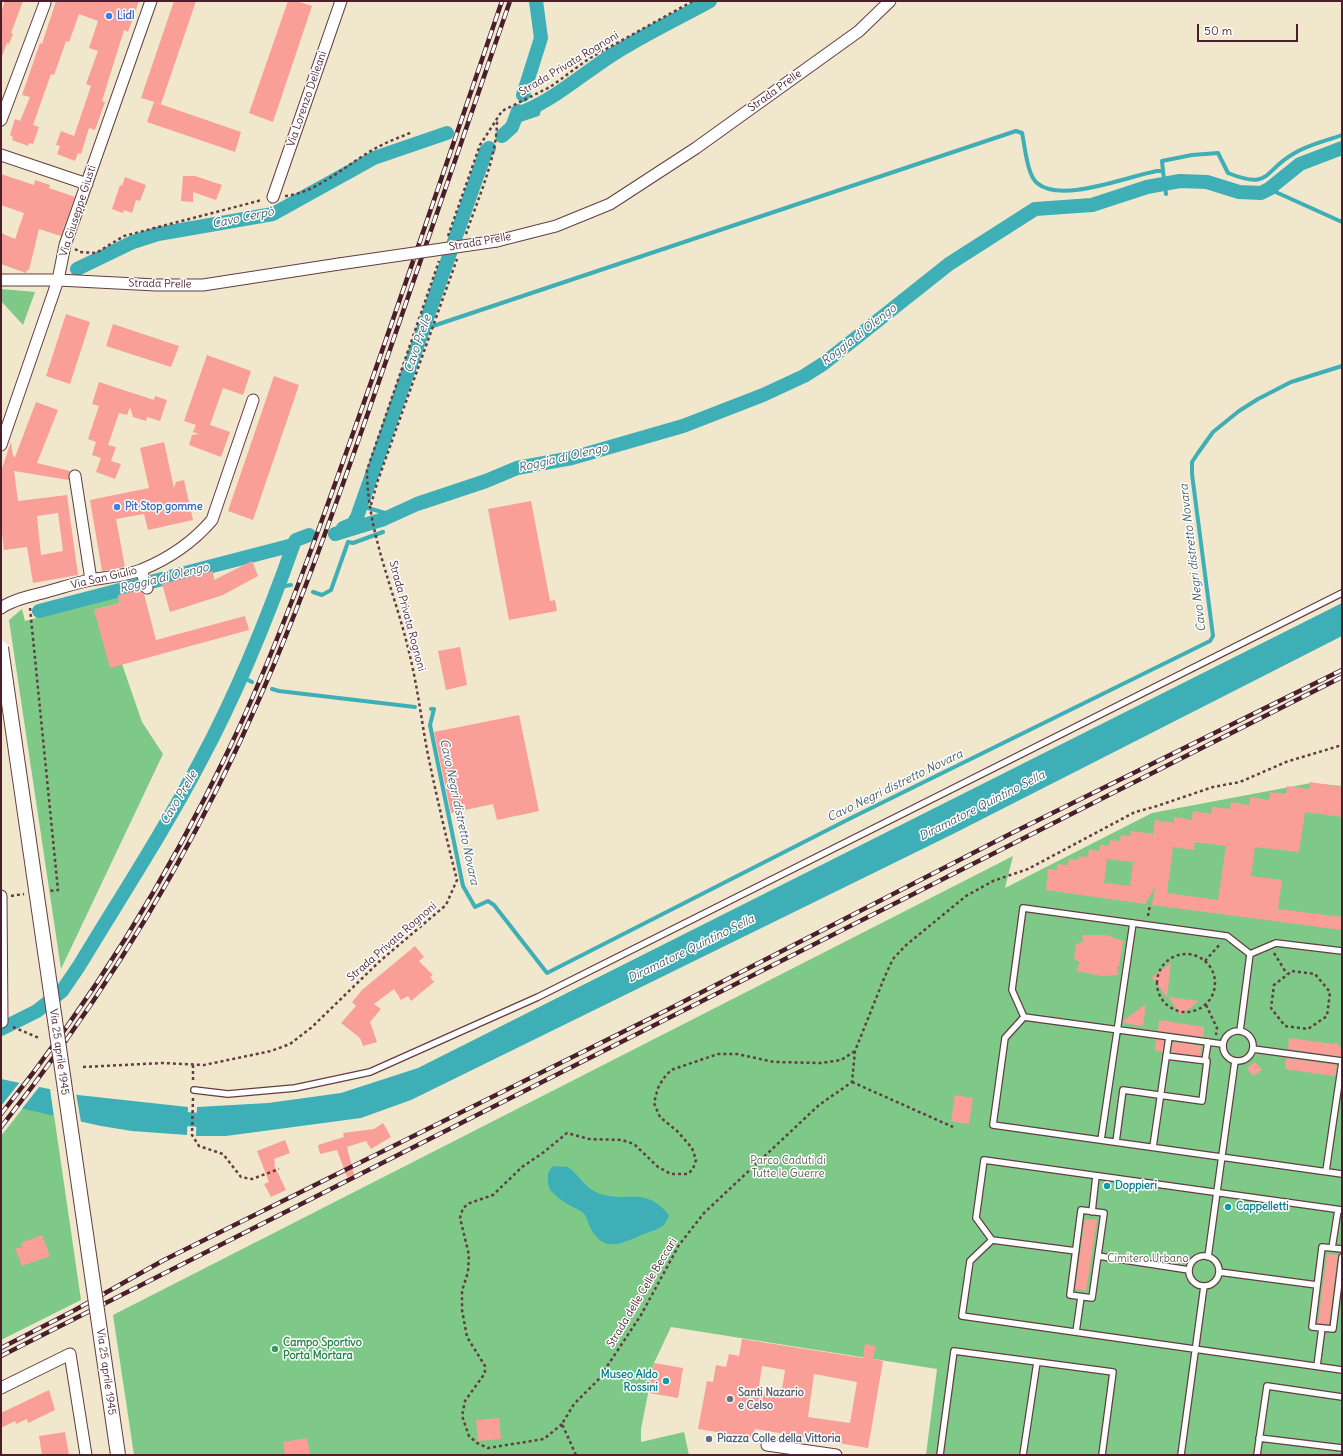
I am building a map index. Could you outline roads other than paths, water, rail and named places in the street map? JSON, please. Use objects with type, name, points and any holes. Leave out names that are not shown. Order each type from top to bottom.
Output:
[{"type":"street","name":"Via Giuseppe Giusti","points":[[1,445],[58,280],[65,245],[151,1]]},
{"type":"street","name":"Via Lorenzo Delleani","points":[[273,198],[341,1]]},
{"type":"street","name":"Strada Prelle","points":[[1,280],[58,280],[156,285],[203,285],[496,241],[556,226],[596,211],[635,189],[696,148],[859,31],[890,1]]},
{"type":"street","points":[[1,120],[45,3]]},
{"type":"street","points":[[1,155],[87,184]]},
{"type":"street","name":"Via San Giulio","points":[[1,608],[7,604],[28,597],[90,580],[116,577],[144,579],[175,552],[200,535],[212,520],[253,400]]},
{"type":"street","points":[[75,476],[90,580]]},
{"type":"street","name":"Via 25 aprile 1945","points":[[1,648],[118,1455]]},
{"type":"street","points":[[2,896],[2,1022]]},
{"type":"street","points":[[1,1388],[70,1354],[86,1455]]},
{"type":"street","points":[[767,1446],[836,1455]]},
{"type":"lane","points":[[194,1090],[228,1094],[294,1088],[370,1072],[538,997],[1342,593]]},
{"type":"lane","points":[[1024,1017],[1012,990],[1023,908],[1227,936],[1250,954]]},
{"type":"lane","points":[[1101,1140],[1133,923]]},
{"type":"lane","points":[[1250,954],[1276,942],[1342,951]]},
{"type":"lane","points":[[1240,1031],[1250,954]]},
{"type":"lane","points":[[1024,1017],[1222,1044]]},
{"type":"lane","points":[[1024,1017],[1005,1038],[993,1125],[1342,1174]]},
{"type":"lane","points":[[1235,1031],[1240,1031],[1249,1035],[1252,1039],[1253,1049],[1244,1060],[1235,1061],[1227,1057],[1224,1053],[1222,1044],[1226,1035],[1235,1031]]},
{"type":"lane","points":[[1153,1147],[1169,1037]]},
{"type":"lane","points":[[1116,1142],[1123,1090],[1202,1101],[1208,1042]]},
{"type":"lane","points":[[1253,1049],[1342,1062],[1326,1171]]},
{"type":"lane","points":[[1166,1056],[1205,1061]]},
{"type":"lane","points":[[1208,1257],[1235,1061]]},
{"type":"lane","points":[[1076,1251],[992,1240],[976,1218],[984,1160],[1340,1210],[1332,1248]]},
{"type":"lane","points":[[1092,1212],[1096,1176]]},
{"type":"lane","points":[[1081,1210],[1104,1213],[1092,1298],[1070,1295],[1076,1251],[1081,1210]]},
{"type":"lane","points":[[992,1240],[970,1262],[962,1316],[1342,1370]]},
{"type":"lane","points":[[1342,1250],[1322,1247],[1312,1327],[1333,1330],[1340,1289],[1342,1257]]},
{"type":"lane","points":[[1098,1256],[1189,1270]]},
{"type":"lane","points":[[1208,1257],[1217,1265],[1219,1272],[1216,1280],[1204,1286],[1195,1283],[1189,1270],[1196,1259],[1208,1257]]},
{"type":"lane","points":[[1219,1272],[1317,1286]]},
{"type":"lane","points":[[1181,1455],[1204,1286]]},
{"type":"lane","points":[[1076,1332],[1081,1297]]},
{"type":"lane","points":[[1317,1366],[1322,1328]]},
{"type":"lane","points":[[940,1455],[954,1351],[1113,1372],[1102,1455]]},
{"type":"lane","points":[[1023,1455],[1037,1362]]},
{"type":"lane","points":[[1257,1455],[1267,1386],[1342,1397]]},
{"type":"lane","points":[[1260,1438],[1342,1448]]},
{"type":"water","points":[[1342,603],[1342,636],[951,835],[411,1100],[361,1118],[226,1136],[196,1136],[197,1107],[268,1103],[341,1093],[418,1068]]},
{"type":"water","points":[[1,1079],[78,1095],[188,1107],[187,1135],[132,1131],[101,1126],[1,1104]]},
{"type":"water","points":[[553,1166],[568,1167],[586,1185],[598,1193],[608,1196],[635,1197],[652,1200],[669,1215],[668,1219],[664,1225],[658,1229],[625,1242],[618,1244],[605,1243],[593,1232],[586,1217],[580,1210],[564,1202],[550,1190],[548,1177],[549,1171]]},
{"type":"waterway","name":"Cavo Prelle","points":[[523,95],[541,38],[536,1]]},
{"type":"waterway","points":[[525,111],[548,99],[624,48],[710,1]]},
{"type":"waterway","points":[[514,122],[538,114],[541,104]]},
{"type":"waterway","name":"Cavo Prelle","points":[[502,136],[512,127],[518,111]]},
{"type":"waterway","points":[[424,329],[1016,131],[1022,133],[1031,174],[1037,183],[1048,189],[1062,191],[1078,190],[1113,183],[1157,171],[1163,171],[1166,194]]},
{"type":"waterway","name":"Cavo Cerpò","points":[[77,269],[133,242],[158,234],[273,214],[374,158],[447,133]]},
{"type":"waterway","points":[[1163,171],[1162,161],[1192,155],[1218,153],[1228,173],[1252,180],[1259,179],[1265,177],[1283,161],[1298,151],[1342,135]]},
{"type":"waterway","name":"Cavo Prelle","points":[[343,528],[353,524],[357,517],[486,151],[489,148]]},
{"type":"waterway","name":"Roggia di Olengo","points":[[335,534],[384,519],[417,504],[486,481],[517,468],[572,458],[683,426],[763,395],[804,376],[823,364],[949,264],[1035,209],[1092,205],[1147,187],[1180,181],[1207,182],[1239,192],[1261,193],[1269,189],[1300,164],[1342,148]]},
{"type":"waterway","points":[[1269,189],[1342,222]]},
{"type":"waterway","name":"Cavo Negri distretto Novara","points":[[431,709],[434,709],[430,725],[463,886],[475,907],[488,901],[494,905],[547,973],[851,818],[1210,641],[1213,636],[1192,474],[1192,462],[1213,432],[1239,411],[1258,399],[1291,382],[1342,366]]},
{"type":"waterway","points":[[361,506],[392,515]]},
{"type":"waterway","points":[[313,592],[322,595],[331,590],[348,542],[353,543],[383,532]]},
{"type":"waterway","name":"Cavo Prelle","points":[[1,1029],[37,1011],[62,991],[79,966],[157,838],[215,734],[252,653],[294,543],[296,540],[309,535]]},
{"type":"waterway","name":"Roggia di Olengo","points":[[39,611],[289,546]]},
{"type":"waterway","points":[[278,587],[291,585]]},
{"type":"waterway","name":"Cavo Negri distretto Novara","points":[[242,677],[252,682]]},
{"type":"waterway","name":"Cavo Negri distretto Novara","points":[[272,689],[415,707]]},
{"type":"waterway","name":"Diramatore Quintino Sella","points":[[169,1118],[216,1121]]},
{"type":"railway","points":[[1,1114],[66,1028],[126,938],[180,845],[247,711],[279,634],[323,517],[390,330],[502,1]]},
{"type":"railway","points":[[1,1127],[62,1046],[119,962],[196,830],[244,734],[289,629],[329,523],[510,1]]},
{"type":"railway","points":[[1,1348],[75,1310],[164,1260],[667,1010],[1012,833],[1342,670]]},
{"type":"railway","points":[[1,1356],[1342,677]]},
{"type":"place","name":"Lidl","points":[[109,16]]},
{"type":"place","name":"Pit Stop gomme","points":[[117,507]]},
{"type":"place","name":"Doppieri","points":[[1107,1186]]},
{"type":"place","name":"Cappelletti","points":[[1228,1207]]},
{"type":"place","name":"Campo Sportivo Porta Mortara","points":[[275,1349]]},
{"type":"place","name":"Museo Aldo Rossini","points":[[666,1381]]},
{"type":"place","name":"Santi Nazario e Celso","points":[[730,1399]]},
{"type":"place","name":"Piazza Colle della Vittoria","points":[[709,1439]]},
{"type":"park label","name":"Parco Caduti di Tutte le Guerre","points":[[788,1167]]},
{"type":"park label","name":"Cimitero Urbano","points":[[1148,1259]]}]
